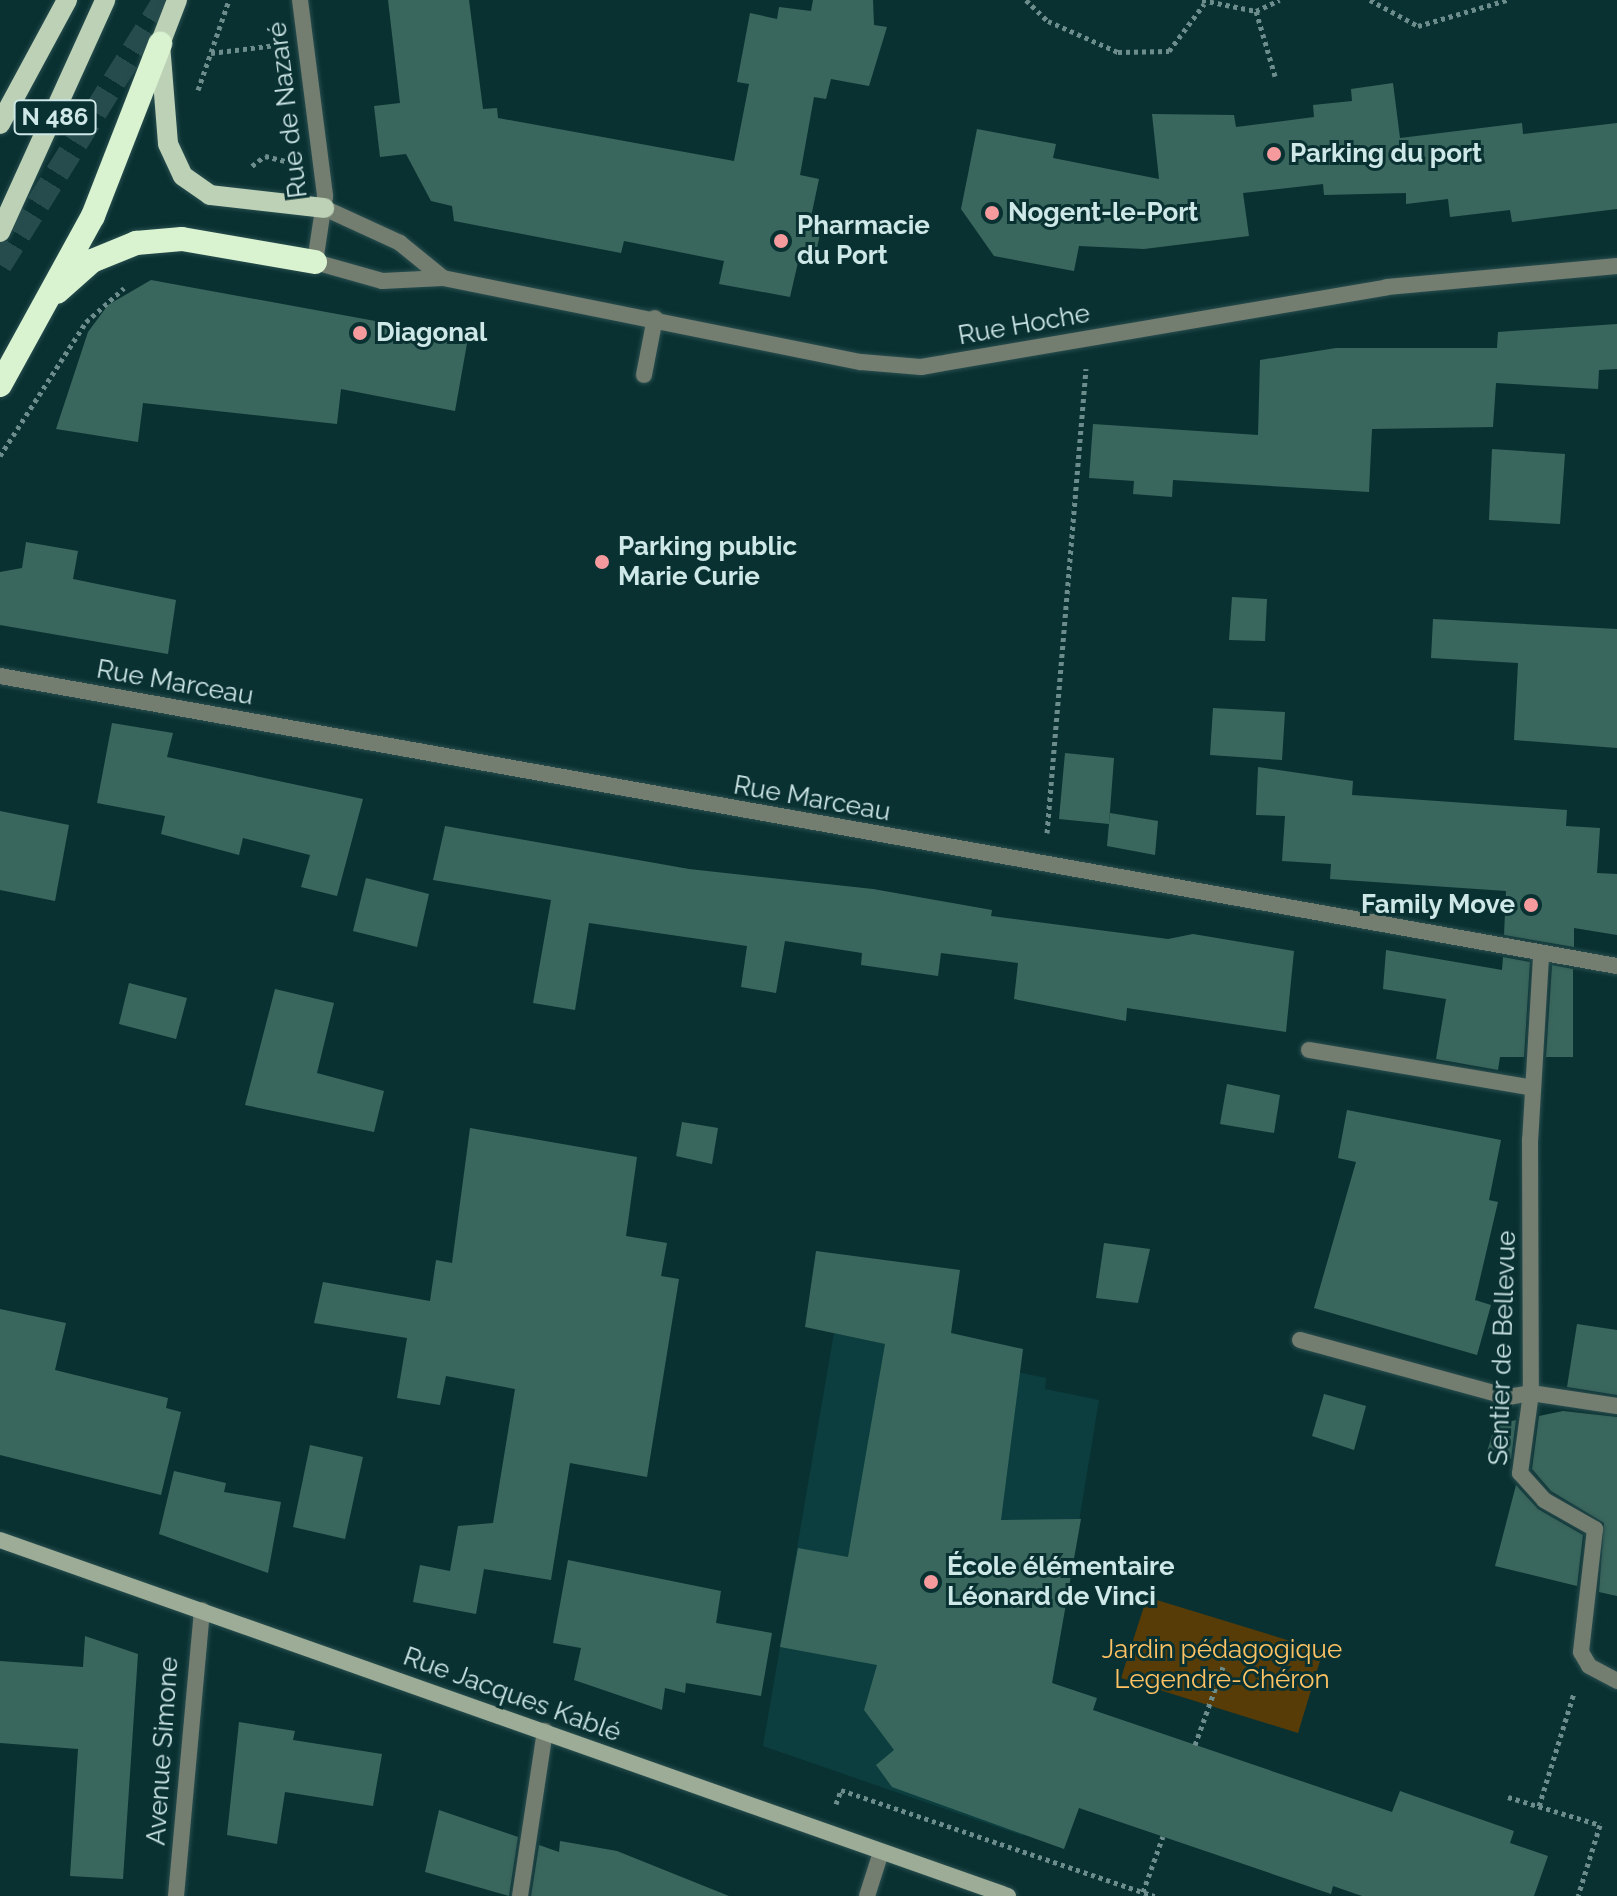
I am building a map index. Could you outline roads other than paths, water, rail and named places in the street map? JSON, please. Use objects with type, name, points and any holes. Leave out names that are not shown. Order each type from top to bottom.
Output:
[{"type":"highway","points":[[0,385],[93,216],[160,44]]},
{"type":"highway","points":[[44,304],[92,261],[136,243],[182,239],[315,262]]},
{"type":"main road","name":"N 486","points":[[0,124],[67,0]]},
{"type":"main road","name":"N 486","points":[[0,232],[105,0]]},
{"type":"main road","points":[[177,0],[160,44],[168,144],[183,176],[210,195],[324,208]]},
{"type":"main road","name":"Rue Jacques Kablé","points":[[0,1540],[1008,1896]]},
{"type":"street","name":"Rue de Nazaré","points":[[300,0],[301,42],[324,208],[315,262]]},
{"type":"street","name":"Rue Hoche","points":[[324,208],[400,243],[443,278]]},
{"type":"street","name":"Rue Hoche","points":[[315,262],[382,281],[443,278],[655,318],[861,362],[921,367],[1387,287],[1617,266]]},
{"type":"street","points":[[644,375],[655,318]]},
{"type":"street","name":"Rue Marceau","points":[[0,676],[1541,957],[1617,966]]},
{"type":"street","name":"Sentier de Bellevue","points":[[1541,957],[1533,1088],[1531,1393],[1520,1473],[1526,1486],[1595,1529],[1585,1659],[1617,1681]]},
{"type":"street","points":[[1309,1050],[1533,1088]]},
{"type":"street","points":[[1300,1340],[1508,1397],[1531,1393],[1617,1406]]},
{"type":"street","name":"Avenue Simone","points":[[176,1896],[202,1610]]},
{"type":"street","points":[[520,1896],[545,1731]]},
{"type":"street","points":[[867,1896],[881,1852]]},
{"type":"tunnel","points":[[0,265],[165,0]]},
{"type":"place","name":"Parking du port","points":[[1274,154]]},
{"type":"place","name":"Nogent-le-Port","points":[[992,213]]},
{"type":"place","name":"Pharmacie du Port","points":[[781,241]]},
{"type":"place","name":"Diagonal","points":[[360,333]]},
{"type":"place","name":"Parking public Marie Curie","points":[[602,562]]},
{"type":"place","name":"Family Move","points":[[1531,905]]},
{"type":"place","name":"École élémentaire Léonard de Vinci","points":[[931,1582]]},
{"type":"park label","name":"Jardin pédagogique Legendre-Chéron","points":[[1222,1665]]}]
